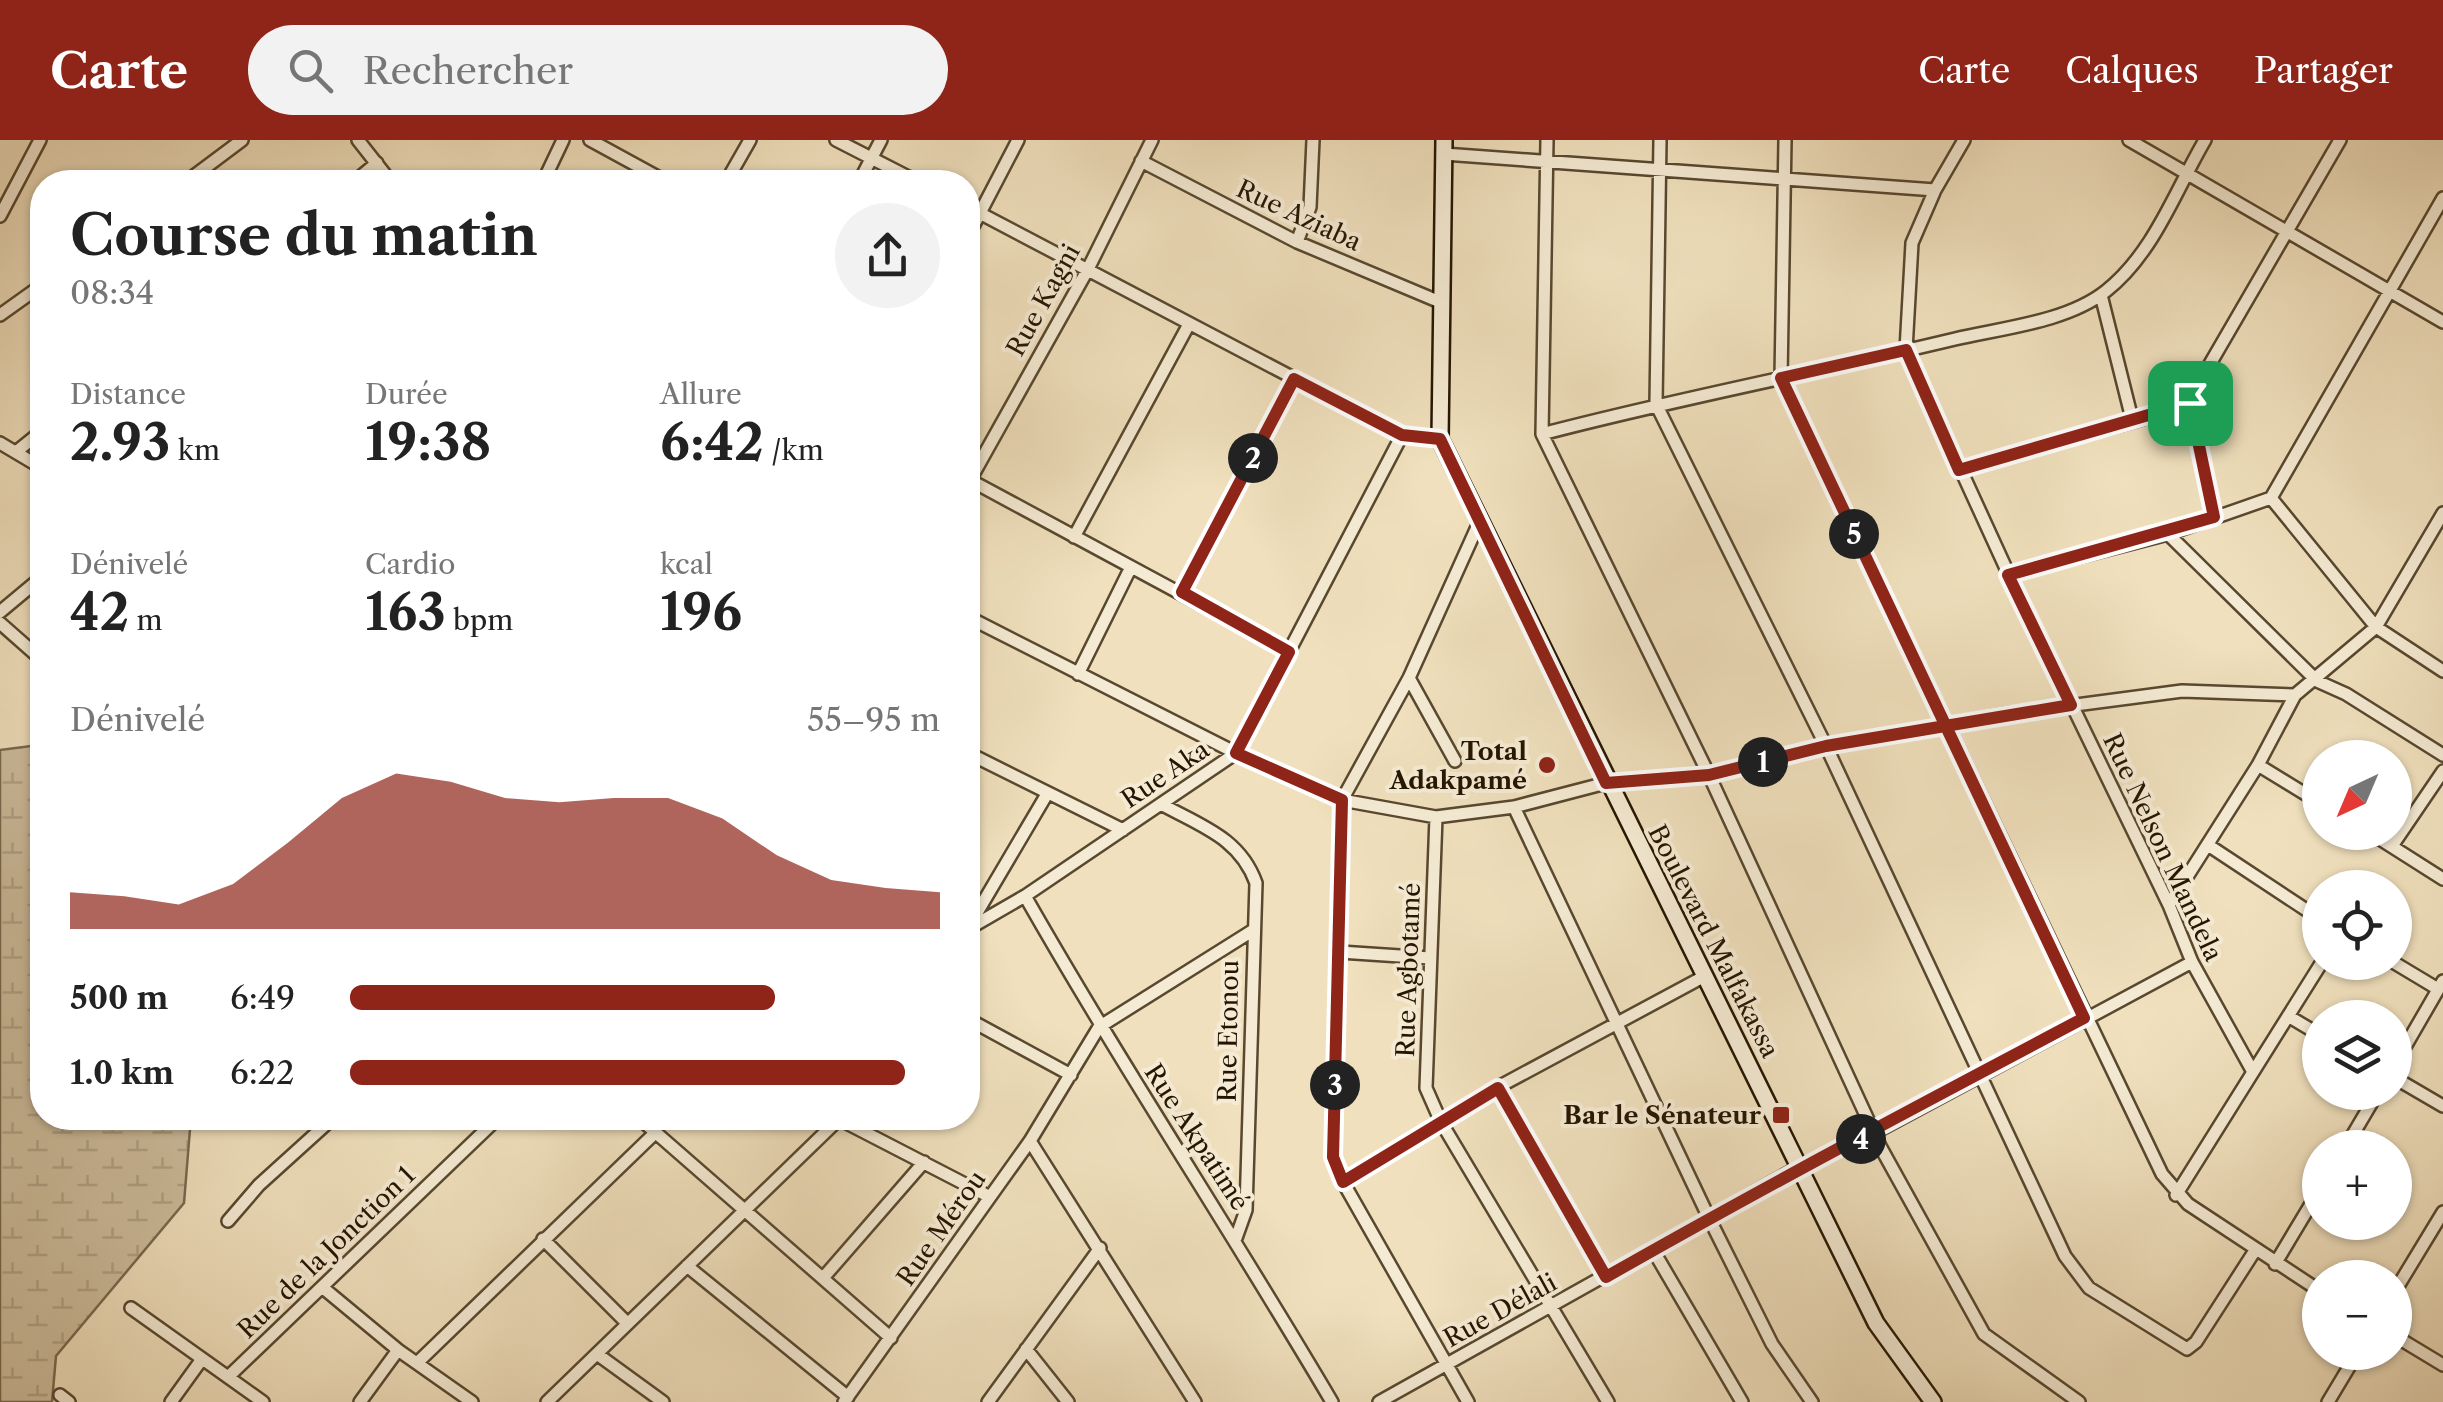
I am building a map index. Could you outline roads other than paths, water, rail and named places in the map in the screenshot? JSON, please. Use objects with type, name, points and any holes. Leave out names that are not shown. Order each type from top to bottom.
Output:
[{"type":"street","points":[[202,170],[242,140]]},
{"type":"street","points":[[358,140],[383,170]]},
{"type":"street","points":[[548,170],[562,140]]},
{"type":"street","points":[[590,140],[645,170]]},
{"type":"street","points":[[733,170],[750,140]]},
{"type":"street","points":[[836,140],[894,170]]},
{"type":"street","points":[[866,170],[882,140]]},
{"type":"street","points":[[980,200],[1018,140]]},
{"type":"street","name":"Rue Kagni","points":[[980,460],[1088,269],[1152,140]]},
{"type":"street","points":[[1297,242],[1310,207],[1313,140]]},
{"type":"street","points":[[1546,140],[1542,434],[1709,775],[1874,1132],[1984,1334],[2079,1402]]},
{"type":"street","points":[[1660,140],[1656,404],[1826,746],[1977,1074],[2073,1266],[2089,1288],[2187,1350],[2254,1252]]},
{"type":"street","points":[[1785,140],[1781,378],[2084,1018],[2176,1195],[2254,1252],[2302,1280]]},
{"type":"street","name":"Rue Nelson Mandela","points":[[1964,140],[1934,190],[1912,243],[1906,350],[2008,575],[2170,905],[2192,962],[2253,1072]]},
{"type":"street","points":[[2129,140],[2443,322]]},
{"type":"street","points":[[1542,434],[1656,404],[2064,312],[2101,295],[2142,252],[2205,140]]},
{"type":"street","points":[[2214,517],[2190,403],[2340,140]]},
{"type":"street","points":[[0,216],[40,141]]},
{"type":"street","points":[[1444,147],[1546,165],[1934,190]]},
{"type":"street","name":"Boulevard Malfakassa","points":[[1444,147],[1440,439],[1478,525],[1876,1323],[1932,1402]]},
{"type":"street","name":"Rue Aziaba","points":[[1142,162],[1297,242],[1440,302]]},
{"type":"street","points":[[369,170],[378,163]]},
{"type":"street","points":[[2008,575],[2168,534],[2270,498],[2443,198]]},
{"type":"street","points":[[980,213],[1402,435],[1440,439]]},
{"type":"street","points":[[0,314],[30,293]]},
{"type":"street","points":[[2101,295],[2132,419]]},
{"type":"street","points":[[1074,537],[1189,324]]},
{"type":"street","points":[[1182,592],[1294,379]]},
{"type":"street","points":[[1959,470],[2190,403]]},
{"type":"street","name":"Rue Aka","points":[[980,922],[1025,896],[1236,753],[1402,435]]},
{"type":"street","points":[[16,452],[30,441]]},
{"type":"street","points":[[0,443],[30,461]]},
{"type":"street","points":[[980,486],[1289,652]]},
{"type":"street","points":[[2270,498],[2376,628],[2443,670]]},
{"type":"street","points":[[2170,905],[2258,765],[2295,695],[2376,628],[2443,513]]},
{"type":"street","points":[[1468,1402],[1343,1182],[1333,1157],[1342,800],[1409,678],[1478,525]]},
{"type":"street","points":[[2168,534],[2316,681],[2346,694],[2443,755]]},
{"type":"street","points":[[1078,674],[1131,566]]},
{"type":"street","points":[[0,612],[30,587]]},
{"type":"street","points":[[0,623],[30,649]]},
{"type":"street","points":[[980,623],[1236,753],[1342,800],[1436,817],[1514,806],[1606,783],[1709,775],[1826,746],[2071,705],[2182,691],[2295,695]]},
{"type":"street","points":[[1409,678],[1455,761]]},
{"type":"street","points":[[980,759],[1123,830]]},
{"type":"street","points":[[2258,765],[2302,792]]},
{"type":"street","points":[[2412,817],[2443,771]]},
{"type":"street","points":[[980,908],[1046,794]]},
{"type":"street","name":"Rue Etonou","points":[[1161,804],[1234,844],[1248,861],[1256,883],[1246,1210],[1236,1238]]},
{"type":"street","points":[[1514,806],[1709,1218],[1772,1344],[1812,1402]]},
{"type":"street","name":"Rue Agbotamé","points":[[1436,817],[1426,1088],[1442,1122],[1608,1402]]},
{"type":"street","points":[[2208,845],[2302,906]]},
{"type":"street","points":[[2398,850],[2443,879]]},
{"type":"street","name":"Rue Akpatimé","points":[[1025,896],[1100,1027],[1236,1238],[1332,1402]]},
{"type":"street","name":"Rue Mérou","points":[[846,1400],[1030,1141],[1100,1027],[1252,931]]},
{"type":"street","points":[[1340,952],[1430,958]]},
{"type":"street","name":"Rue Délali","points":[[1378,1402],[1552,1308],[1798,1166],[1874,1132],[2192,962]]},
{"type":"street","points":[[2412,971],[2441,985],[2412,1035]]},
{"type":"street","points":[[1343,1182],[1498,1088],[1703,977]]},
{"type":"street","points":[[2176,1195],[2311,980]]},
{"type":"street","points":[[2288,1016],[2302,1024]]},
{"type":"street","points":[[980,1026],[1071,1075]]},
{"type":"street","points":[[1498,1088],[1606,1277]]},
{"type":"street","points":[[2412,1088],[2443,1106]]},
{"type":"street","points":[[228,1221],[317,1130]]},
{"type":"street","name":"Rue de la Jonction 1","points":[[228,1378],[486,1130]]},
{"type":"street","points":[[652,1130],[891,1338]]},
{"type":"street","points":[[547,1402],[826,1130]]},
{"type":"street","points":[[861,1130],[990,1197]]},
{"type":"street","points":[[418,1362],[655,1133]]},
{"type":"street","points":[[1030,1141],[1195,1402]]},
{"type":"street","points":[[823,1278],[924,1162]]},
{"type":"street","points":[[2412,1264],[2443,1212]]},
{"type":"street","points":[[2275,1264],[2302,1220]]},
{"type":"street","points":[[543,1239],[627,1323]]},
{"type":"street","points":[[988,1402],[1100,1248]]},
{"type":"street","points":[[1653,1250],[1742,1402]]},
{"type":"street","points":[[687,1266],[846,1400]]},
{"type":"street","points":[[322,1287],[398,1350],[472,1402]]},
{"type":"street","points":[[131,1308],[263,1402]]},
{"type":"street","points":[[2412,1346],[2443,1365]]},
{"type":"street","points":[[1026,1349],[1068,1402]]},
{"type":"street","points":[[360,1402],[398,1350]]},
{"type":"street","points":[[596,1354],[663,1402]]},
{"type":"street","points":[[171,1402],[202,1359]]},
{"type":"street","points":[[2328,1402],[2347,1370]]},
{"type":"place","name":"Total Adakpamé","points":[[1547,765]]},
{"type":"place","name":"Bar le Sénateur","points":[[1781,1115]]}]
